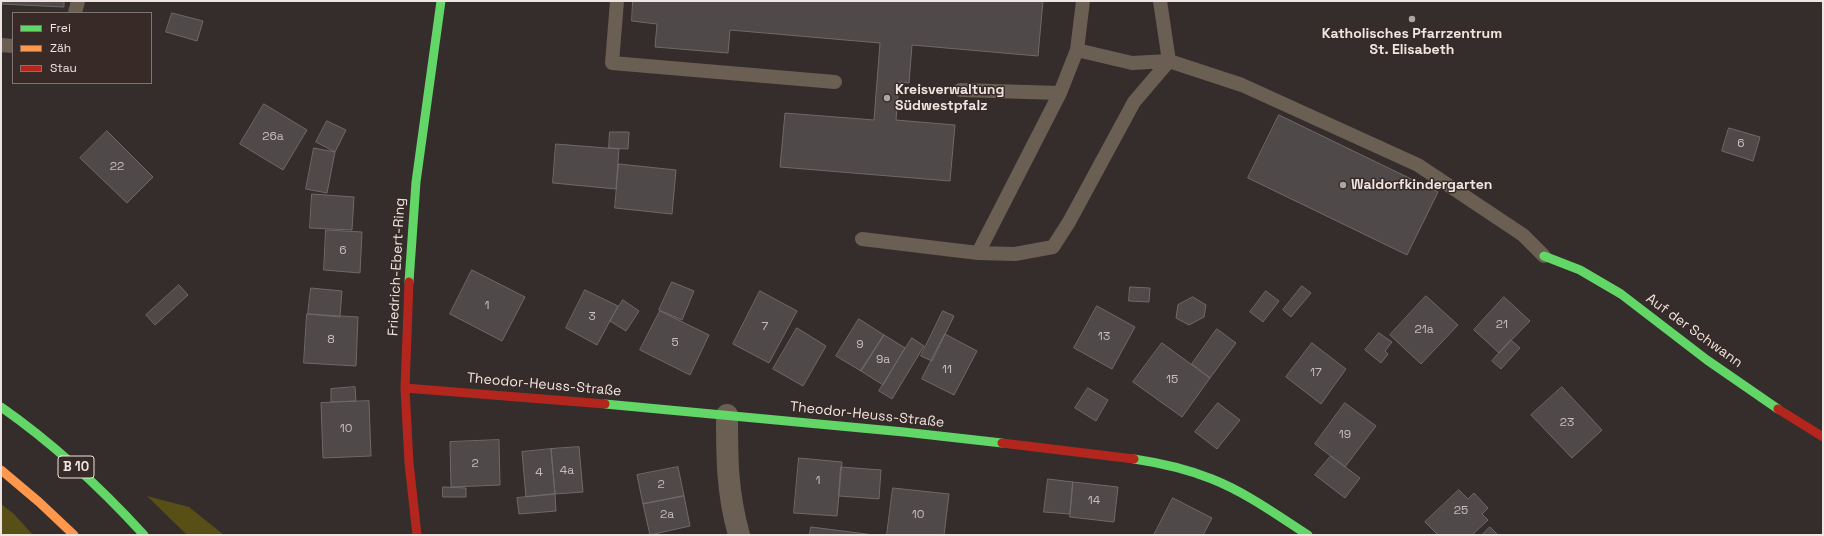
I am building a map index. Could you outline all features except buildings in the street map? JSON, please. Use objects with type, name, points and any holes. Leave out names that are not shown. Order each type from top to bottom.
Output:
[{"type":"main road","name":"Friedrich-Ebert-Ring","points":[[417,535],[409,463],[405,388],[410,251],[416,182],[441,1]]},
{"type":"main road","name":"Auf der Schwann","points":[[1544,256],[1567,264],[1592,276],[1617,292],[1706,360],[1785,414],[1823,437]]},
{"type":"main road","name":"Theodor-Heuss-Straße","points":[[405,388],[522,396],[727,415],[1059,449],[1160,463],[1212,479],[1258,502],[1308,535]]},
{"type":"main road","name":"B 10","points":[[1,407],[17,418],[72,463],[144,535]]},
{"type":"main road","points":[[1,470],[39,502],[74,535]]},
{"type":"street","points":[[727,415],[727,463],[731,507],[739,535]]},
{"type":"lane","points":[[75,12],[78,1]]},
{"type":"lane","points":[[618,1],[612,63],[835,82]]},
{"type":"lane","points":[[978,253],[1060,93],[1077,50],[1083,1]]},
{"type":"lane","points":[[862,239],[978,253],[1015,254],[1053,246],[1069,222],[1134,102],[1168,61],[1160,1]]},
{"type":"lane","points":[[1,45],[12,46]]},
{"type":"lane","points":[[1077,50],[1132,63],[1168,61],[1242,85],[1418,165],[1523,235],[1544,256]]},
{"type":"lane","points":[[960,90],[1060,93]]},
{"type":"shaded area","points":[[147,496],[189,507],[224,535],[187,535]]},
{"type":"shaded area","points":[[1,504],[14,514],[33,535],[1,535]]},
{"type":"traffic: fast","points":[[409,282],[416,182],[441,1]]},
{"type":"traffic: fast","points":[[1544,256],[1580,270],[1621,294],[1707,360],[1778,409]]},
{"type":"traffic: fast","points":[[605,404],[904,432],[1002,443]]},
{"type":"traffic: fast","points":[[1,407],[40,436],[76,467],[111,500],[144,535]]},
{"type":"traffic: fast","points":[[1134,459],[1164,464],[1203,475],[1262,505],[1308,535]]},
{"type":"traffic: slow","points":[[1,470],[39,502],[74,535]]},
{"type":"traffic: jam","points":[[409,282],[405,388],[409,463],[417,535]]},
{"type":"traffic: jam","points":[[405,388],[605,404]]},
{"type":"traffic: jam","points":[[1778,409],[1823,437]]},
{"type":"traffic: jam","points":[[1002,443],[1134,459]]},
{"type":"place","name":"Katholisches Pfarrzentrum St. Elisabeth","points":[[1412,19]]},
{"type":"place","name":"Kreisverwaltung Südwestpfalz","points":[[887,98]]},
{"type":"place","name":"Waldorfkindergarten","points":[[1343,185]]}]
